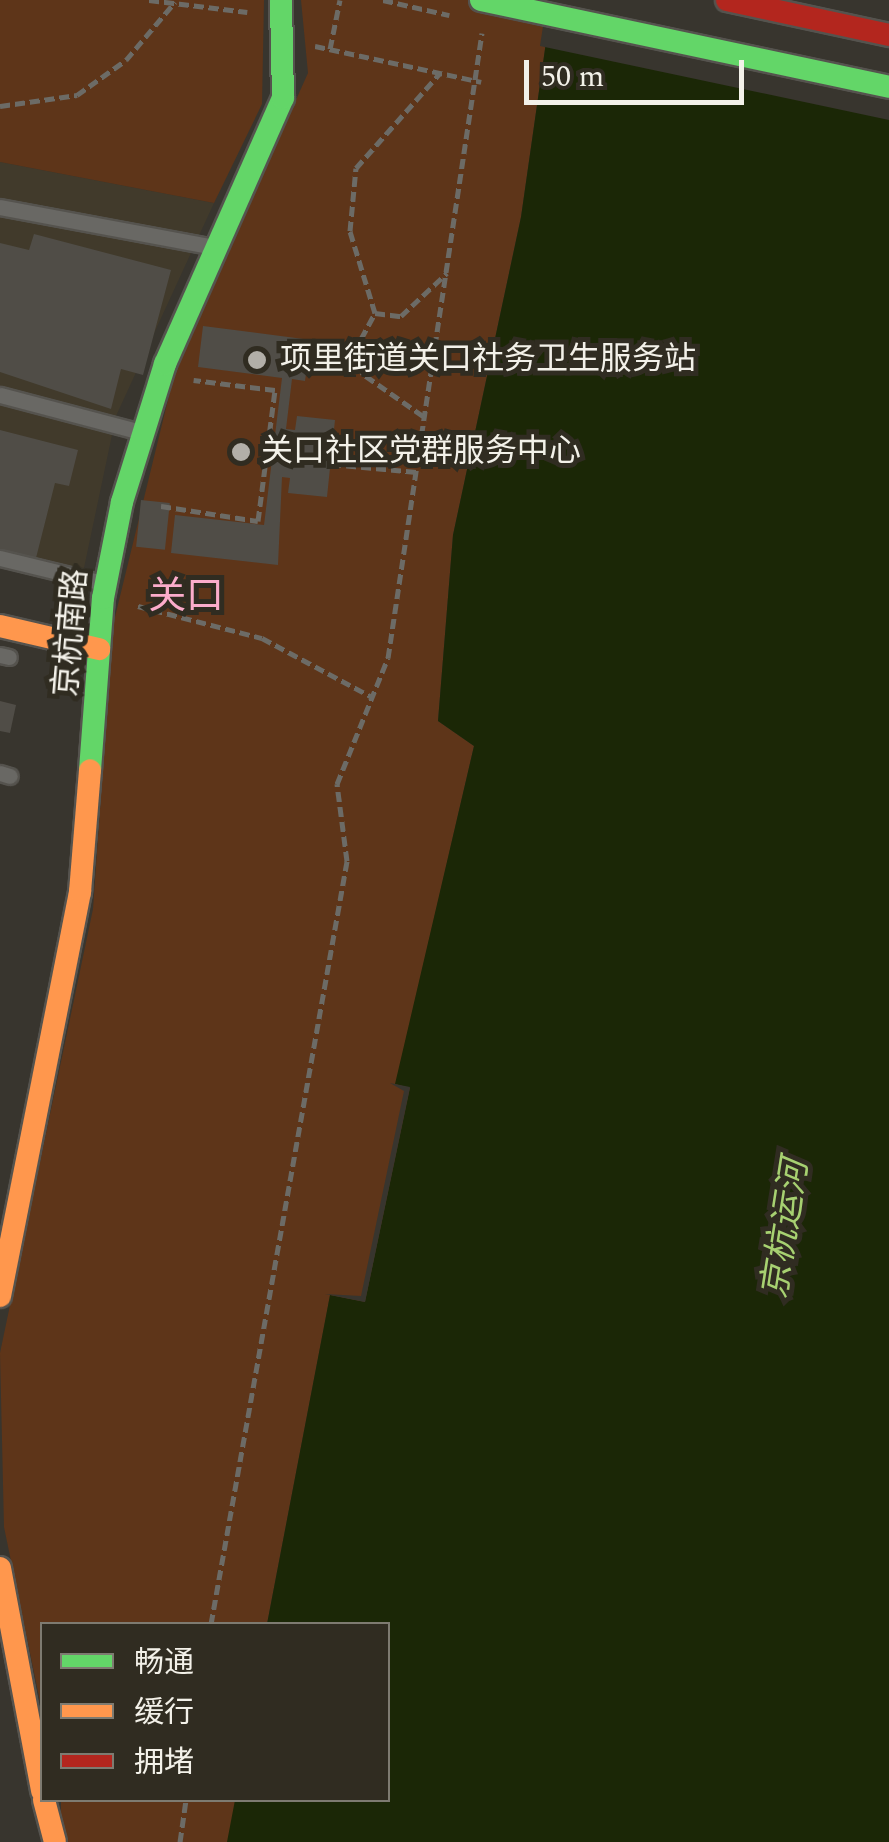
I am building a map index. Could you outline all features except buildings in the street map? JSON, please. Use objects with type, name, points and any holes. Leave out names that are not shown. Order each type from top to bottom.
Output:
[{"type":"street","name":"京杭南路","points":[[0,1296],[80,892],[104,591],[142,432],[214,247],[283,98],[281,0]]},
{"type":"street","points":[[727,0],[889,35]]},
{"type":"street","points":[[482,8],[889,87]]},
{"type":"street","points":[[0,626],[99,649]]},
{"type":"street","points":[[0,1568],[5,1654],[40,1784]]},
{"type":"street","points":[[44,1802],[54,1842]]},
{"type":"lane","points":[[0,206],[214,247]]},
{"type":"lane","points":[[0,395],[142,432]]},
{"type":"lane","points":[[0,558],[104,591]]},
{"type":"path","points":[[150,0],[228,4],[283,33],[330,49],[481,82]]},
{"type":"path","points":[[330,49],[340,0]]},
{"type":"path","points":[[0,106],[47,106],[78,95],[126,60],[175,2]]},
{"type":"path","points":[[211,1622],[347,861],[336,784],[388,658],[481,82],[482,8]]},
{"type":"path","points":[[424,417],[362,374],[354,352],[376,313],[350,231],[356,168],[440,73]]},
{"type":"path","points":[[376,313],[401,316],[449,270]]},
{"type":"path","points":[[163,490],[160,509],[258,521],[268,457],[275,390],[177,378]]},
{"type":"path","points":[[331,464],[417,472]]},
{"type":"path","points":[[104,591],[262,638],[370,696]]},
{"type":"path","points":[[180,1842],[186,1802]]},
{"type":"shaded area","points":[[0,0],[264,0],[262,104],[214,203],[0,162]]},
{"type":"shaded area","points":[[301,0],[552,0],[521,217],[453,535],[438,721],[474,746],[396,1083],[410,1087],[365,1302],[330,1296],[267,1622],[40,1622],[40,1701],[4,1527],[0,1353],[93,909],[113,625],[176,367],[308,73]]},
{"type":"shaded area","points":[[0,162],[214,203],[116,416],[80,587],[0,568]]},
{"type":"shaded area","points":[[61,1802],[235,1802],[235,1842],[61,1842]]},
{"type":"water","name":"京杭运河","points":[[552,0],[889,0],[889,1842],[227,1842],[235,1802],[390,1802],[390,1622],[267,1622],[330,1295],[365,1302],[410,1088],[395,1084],[474,746],[438,721],[453,535],[521,217]]},
{"type":"pier","points":[[547,0],[889,0],[889,120],[540,46]]},
{"type":"pier","points":[[390,1083],[410,1087],[365,1302],[325,1294],[361,1296],[404,1091]]},
{"type":"traffic: fast","points":[[90,770],[103,598],[122,502],[165,364],[283,98],[281,0]]},
{"type":"traffic: fast","points":[[481,0],[889,87]]},
{"type":"traffic: slow","points":[[0,626],[99,649]]},
{"type":"traffic: slow","points":[[0,1296],[80,892],[90,770]]},
{"type":"traffic: slow","points":[[0,1568],[40,1780]]},
{"type":"traffic: slow","points":[[45,1802],[55,1842]]},
{"type":"traffic: jam","points":[[727,0],[889,35]]},
{"type":"place","name":"项里街道关口社务卫生服务站","points":[[257,360]]},
{"type":"place","name":"关口社区党群服务中心","points":[[241,452]]},
{"type":"district","name":"关口","points":[[186,598]]}]
